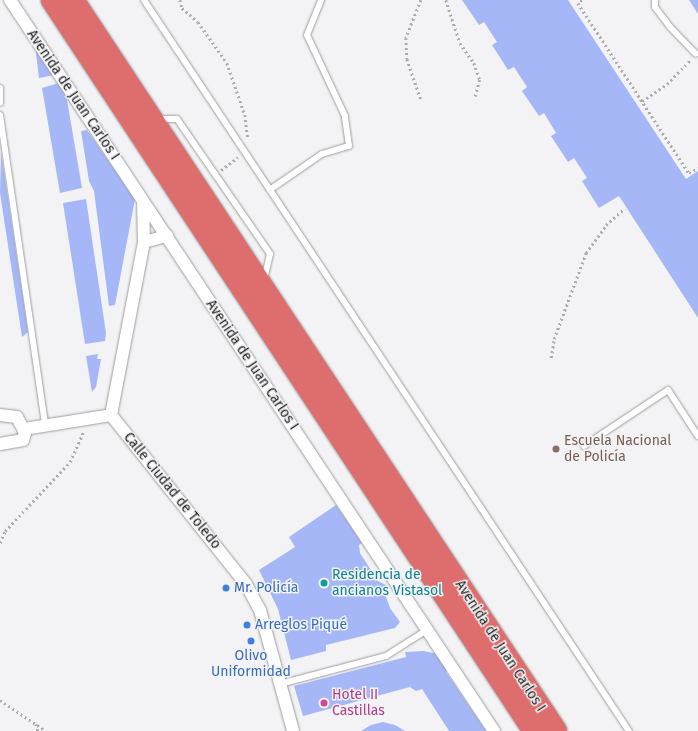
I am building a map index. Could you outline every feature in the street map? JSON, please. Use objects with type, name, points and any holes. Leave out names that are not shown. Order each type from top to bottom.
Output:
[{"type":"highway","name":"Avenida de Juan Carlos I","points":[[52,0],[534,731]]},
{"type":"highway","name":"Avenida de Juan Carlos I","points":[[73,0],[556,731]]},
{"type":"street","name":"Avenida de Juan Carlos I","points":[[10,0],[494,731]]},
{"type":"street","points":[[24,429],[111,414],[144,242],[143,201]]},
{"type":"street","points":[[144,242],[166,236]]},
{"type":"street","name":"Calle Ciudad de Toledo","points":[[111,414],[246,584],[260,610],[293,731]]},
{"type":"street","points":[[0,415],[17,417],[24,429],[23,440],[0,444]]},
{"type":"lane","points":[[144,0],[243,150],[271,189],[629,731]]},
{"type":"lane","points":[[271,189],[322,154],[349,146],[346,116],[307,35],[320,0]]},
{"type":"lane","points":[[654,0],[655,7],[670,27],[696,54]]},
{"type":"lane","points":[[0,88],[0,103]]},
{"type":"lane","points":[[0,114],[45,425]]},
{"type":"lane","points":[[151,118],[177,119],[270,254],[262,286]]},
{"type":"lane","points":[[584,446],[668,390],[698,436]]},
{"type":"lane","points":[[280,684],[386,656],[427,630]]},
{"type":"path","points":[[180,0],[182,8],[198,22],[227,63],[249,136],[238,158],[215,174]]},
{"type":"path","points":[[421,0],[406,38],[406,59],[421,100]]},
{"type":"path","points":[[446,0],[460,43],[474,63],[480,80],[475,97]]},
{"type":"path","points":[[582,0],[578,3],[689,173],[698,168]]},
{"type":"path","points":[[642,101],[667,84],[696,54]]},
{"type":"path","points":[[551,358],[554,339],[586,253],[606,225],[625,208]]},
{"type":"path","points":[[0,543],[5,531],[70,462],[89,418]]},
{"type":"path","points":[[0,700],[36,722],[46,731]]},
{"type":"path","points":[[36,722],[38,731]]},
{"type":"building","points":[[462,0],[568,0],[686,179],[698,171],[698,318],[619,196],[599,208],[582,181],[587,178],[574,158],[568,162],[551,136],[556,133],[544,113],[539,116],[522,91],[527,87],[514,67],[508,70],[492,45],[497,42],[484,22],[479,25]]},
{"type":"building","points":[[689,0],[698,0],[698,14]]},
{"type":"building","points":[[35,45],[55,75],[39,78]]},
{"type":"building","points":[[62,82],[65,88],[82,188],[60,193],[42,88]]},
{"type":"building","points":[[87,130],[135,199],[115,305],[109,306],[94,191],[89,181],[81,131]]},
{"type":"building","points":[[1,152],[28,332],[22,337],[0,193]]},
{"type":"building","points":[[86,199],[106,333],[105,341],[85,344],[63,203]]},
{"type":"building","points":[[98,354],[97,359],[101,359],[96,387],[92,392],[86,356]]},
{"type":"building","name":"Residencia de ancianos Vistasol","points":[[336,505],[362,543],[359,545],[360,553],[378,581],[390,587],[384,591],[390,608],[400,622],[395,628],[326,645],[326,651],[291,660],[278,609],[259,570],[295,547],[289,537]]},
{"type":"building","name":"Hotel II Castillas","points":[[424,651],[438,654],[448,670],[446,672],[486,731],[449,731],[422,689],[416,691],[410,687],[303,716],[294,686],[406,657],[405,652]]},
{"type":"building","points":[[383,722],[395,725],[405,731],[361,731],[371,725]]},
{"type":"place","name":"Escuela Nacional de Policía","points":[[556,449]]},
{"type":"place","name":"Residencia de ancianos Vistasol","points":[[324,583]]},
{"type":"place","name":"Mr. Policía","points":[[226,588]]},
{"type":"place","name":"Arreglos Piqué","points":[[247,625]]},
{"type":"place","name":"Olivo Uniformidad","points":[[251,641]]},
{"type":"place","name":"Hotel II Castillas","points":[[324,703]]}]
